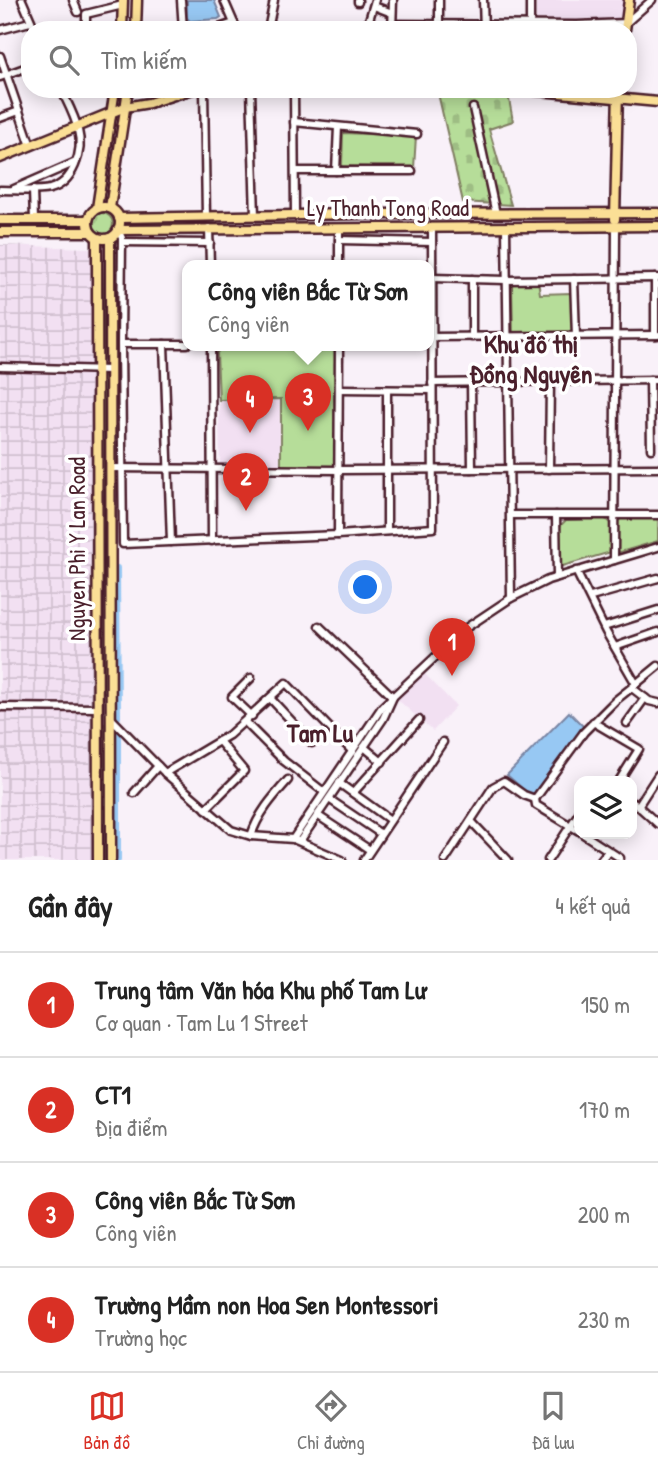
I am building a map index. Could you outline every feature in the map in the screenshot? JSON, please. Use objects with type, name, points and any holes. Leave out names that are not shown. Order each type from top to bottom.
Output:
[{"type":"main road","points":[[136,21],[137,0]]},
{"type":"main road","points":[[626,21],[629,0]]},
{"type":"main road","points":[[122,21],[123,2]]},
{"type":"main road","points":[[93,235],[88,220],[97,208],[114,98]]},
{"type":"main road","points":[[110,208],[126,98]]},
{"type":"main road","points":[[0,158],[125,107],[165,98]]},
{"type":"main road","points":[[616,227],[618,98]]},
{"type":"main road","points":[[637,98],[658,102]]},
{"type":"main road","points":[[0,232],[110,238],[118,230],[119,218],[110,208],[97,208]]},
{"type":"main road","name":"Ly Thanh Tong Road","points":[[119,218],[658,213]]},
{"type":"main road","points":[[276,215],[277,228]]},
{"type":"main road","points":[[0,220],[88,220]]},
{"type":"main road","name":"Ly Thanh Tong Road","points":[[118,230],[658,226]]},
{"type":"main road","name":"Nguyen Phi Y Lan Road","points":[[93,235],[98,860]]},
{"type":"main road","name":"Nguyen Phi Y Lan Road","points":[[110,238],[111,860]]},
{"type":"main road","points":[[97,708],[110,717]]},
{"type":"street","points":[[22,0],[30,21]]},
{"type":"street","points":[[73,0],[78,12]]},
{"type":"street","points":[[181,0],[182,21]]},
{"type":"street","points":[[224,0],[233,21]]},
{"type":"street","points":[[270,21],[274,0]]},
{"type":"street","points":[[392,21],[393,0]]},
{"type":"street","points":[[439,0],[439,21]]},
{"type":"street","points":[[484,0],[484,21]]},
{"type":"street","points":[[530,0],[531,21]]},
{"type":"street","points":[[630,21],[652,0]]},
{"type":"street","points":[[86,21],[86,14],[123,2]]},
{"type":"street","points":[[369,21],[374,3],[392,13]]},
{"type":"street","points":[[0,30],[21,24]]},
{"type":"street","points":[[0,56],[4,76],[31,146]]},
{"type":"street","points":[[4,76],[21,69]]},
{"type":"street","points":[[0,190],[48,189],[58,185],[70,174],[76,162],[79,138],[77,126],[65,98]]},
{"type":"street","points":[[204,98],[206,217]]},
{"type":"street","points":[[251,98],[255,215]]},
{"type":"street","points":[[294,98],[295,215]]},
{"type":"street","points":[[473,107],[496,214]]},
{"type":"street","points":[[0,118],[19,111]]},
{"type":"street","points":[[294,122],[417,134]]},
{"type":"street","points":[[336,171],[338,127]]},
{"type":"street","points":[[12,190],[27,181],[76,162]]},
{"type":"street","points":[[296,171],[412,172]]},
{"type":"street","points":[[33,190],[34,220]]},
{"type":"street","points":[[432,227],[432,260]]},
{"type":"street","points":[[506,227],[512,598]]},
{"type":"street","points":[[614,560],[616,227]]},
{"type":"street","points":[[209,228],[210,260]]},
{"type":"street","points":[[339,228],[339,260]]},
{"type":"street","points":[[118,230],[122,242],[123,544],[338,535],[433,527],[430,351]]},
{"type":"street","points":[[339,240],[432,242]]},
{"type":"street","points":[[122,242],[209,243]]},
{"type":"street","points":[[434,283],[472,279],[657,278],[657,335],[472,337],[434,341]]},
{"type":"street","points":[[472,279],[472,337]]},
{"type":"street","points":[[574,279],[576,336]]},
{"type":"street","points":[[121,344],[182,344]]},
{"type":"street","points":[[164,344],[171,542]]},
{"type":"street","points":[[211,351],[212,541]]},
{"type":"street","points":[[338,535],[340,351]]},
{"type":"street","points":[[0,367],[110,370]]},
{"type":"street","points":[[340,389],[387,390],[471,382],[654,380],[651,449]]},
{"type":"street","points":[[549,469],[550,381]]},
{"type":"street","points":[[471,382],[472,469]]},
{"type":"street","points":[[387,390],[387,530]]},
{"type":"street","points":[[110,468],[658,468]]},
{"type":"street","points":[[511,516],[658,514]]},
{"type":"street","points":[[556,515],[557,577]]},
{"type":"street","points":[[296,840],[317,815],[382,707],[467,628],[512,598],[557,577],[658,547]]},
{"type":"street","points":[[576,571],[634,686],[645,698],[658,703]]},
{"type":"street","points":[[591,597],[658,578]]},
{"type":"street","points":[[604,627],[658,610]]},
{"type":"street","points":[[319,626],[393,697]]},
{"type":"street","points":[[615,647],[658,632]]},
{"type":"street","points":[[574,828],[536,805],[535,799],[571,747],[593,722],[658,666]]},
{"type":"street","points":[[251,678],[232,697],[252,716]]},
{"type":"street","points":[[165,772],[219,741],[252,716],[286,684],[355,753]]},
{"type":"street","points":[[296,840],[339,783],[355,753],[364,747],[383,719],[393,697]]},
{"type":"street","points":[[270,698],[313,743]]},
{"type":"street","points":[[627,723],[645,698]]},
{"type":"street","points":[[0,707],[97,708]]},
{"type":"street","points":[[110,717],[158,766],[231,830],[251,836],[296,840],[342,860]]},
{"type":"street","points":[[354,793],[419,720]]},
{"type":"street","points":[[244,722],[284,761],[381,834]]},
{"type":"street","points":[[593,722],[639,750],[622,776]]},
{"type":"street","points":[[206,809],[244,771],[219,741]]},
{"type":"street","points":[[364,860],[443,742]]},
{"type":"street","points":[[364,747],[382,762]]},
{"type":"street","points":[[134,793],[158,766]]},
{"type":"street","points":[[637,801],[658,775]]},
{"type":"street","points":[[251,836],[255,823],[267,804],[288,780]]},
{"type":"street","points":[[445,860],[493,787],[504,781],[535,799]]},
{"type":"street","points":[[339,783],[390,820]]},
{"type":"street","points":[[637,806],[658,824]]},
{"type":"street","points":[[317,815],[370,850]]},
{"type":"street","points":[[548,860],[574,820]]},
{"type":"street","points":[[471,821],[508,860]]},
{"type":"street","points":[[591,839],[620,858]]},
{"type":"street","points":[[601,860],[608,851]]},
{"type":"shaded area","points":[[536,0],[624,0],[619,21],[536,20]]},
{"type":"shaded area","points":[[0,245],[117,249],[110,564],[115,860],[0,860]]},
{"type":"shaded area","points":[[281,399],[281,466],[220,467],[219,400]]},
{"type":"shaded area","points":[[423,672],[456,706],[433,731],[398,700]]},
{"type":"green space","points":[[439,98],[509,98],[513,121],[489,129],[511,205],[463,202]]},
{"type":"green space","points":[[343,133],[416,136],[414,168],[342,166]]},
{"type":"green space","points":[[102,213],[110,216],[113,224],[110,232],[102,235],[94,232],[91,224],[94,216]]},
{"type":"green space","points":[[101,254],[105,358],[103,359]]},
{"type":"green space","points":[[538,280],[540,294],[571,293],[572,332],[513,332],[512,285],[516,281]]},
{"type":"green space","points":[[335,351],[336,462],[333,467],[281,466],[281,399],[219,400],[217,353]]},
{"type":"green space","points":[[103,376],[105,379],[106,693],[103,691]]},
{"type":"green space","points":[[623,517],[658,517],[658,541],[617,553],[617,522]]},
{"type":"green space","points":[[604,518],[610,523],[611,552],[559,567],[560,526],[566,520]]},
{"type":"green space","points":[[105,724],[107,725],[108,860],[104,860]]},
{"type":"water","points":[[187,0],[214,0],[221,17],[190,21],[187,18]]},
{"type":"water","points":[[569,712],[584,727],[531,796],[507,775]]},
{"type":"waterway","points":[[117,568],[118,717]]},
{"type":"waterway","points":[[118,729],[118,860]]},
{"type":"place","name":"Công viên Bắc Từ Sơn","points":[[308,431]]},
{"type":"place","name":"Trường Mầm non Hoa Sen Montessori","points":[[250,433]]},
{"type":"place","name":"CT1","points":[[246,511]]},
{"type":"place","name":"Trung tâm Văn hóa Khu phố Tam Lư","points":[[452,676]]},
{"type":"district","name":"Khu đô thị Đồng Nguyên","points":[[531,359]]},
{"type":"district","name":"Tam Lu","points":[[320,733]]}]
